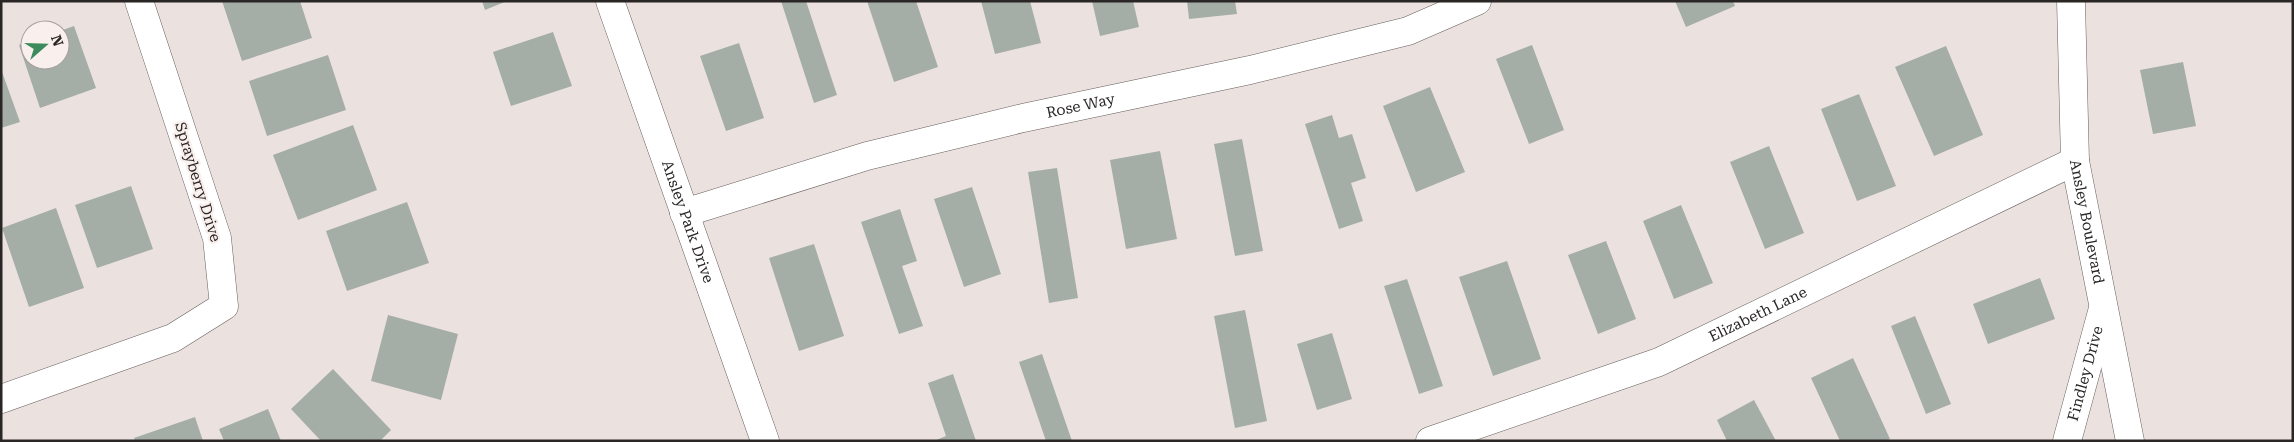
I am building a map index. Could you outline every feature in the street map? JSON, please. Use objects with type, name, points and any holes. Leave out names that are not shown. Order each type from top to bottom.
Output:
[{"type":"street","name":"Sprayberry Drive","points":[[1,399],[174,338],[224,306],[218,238],[139,1]]},
{"type":"street","name":"Ansley Park Drive","points":[[610,1],[765,441]]},
{"type":"street","name":"Rose Way","points":[[684,213],[867,156],[1023,118],[1250,70],[1408,31],[1477,1]]},
{"type":"street","name":"Ansley Boulevard","points":[[2071,1],[2075,161],[2130,441]]},
{"type":"street","name":"Elizabeth Lane","points":[[1430,441],[1659,362],[2075,161]]},
{"type":"street","name":"Findley Drive","points":[[2067,441],[2104,306]]},
{"type":"building","points":[[222,1],[300,1],[312,38],[242,61]]},
{"type":"building","points":[[482,1],[507,1],[485,10]]},
{"type":"building","points":[[781,1],[806,1],[837,95],[814,103]]},
{"type":"building","points":[[867,1],[916,1],[938,67],[894,82]]},
{"type":"building","points":[[981,1],[1030,1],[1041,43],[995,54]]},
{"type":"building","points":[[1092,1],[1133,1],[1139,27],[1100,36]]},
{"type":"building","points":[[1187,1],[1235,1],[1237,14],[1189,19]]},
{"type":"building","points":[[1675,1],[1733,1],[1735,6],[1686,27]]},
{"type":"building","points":[[74,26],[96,88],[40,108],[27,70],[70,70],[70,27]]},
{"type":"building","points":[[553,32],[572,86],[511,106],[493,52]]},
{"type":"building","points":[[739,43],[764,118],[726,131],[700,56]]},
{"type":"building","points":[[1532,45],[1564,130],[1529,144],[1496,59]]},
{"type":"building","points":[[1946,46],[1983,135],[1934,156],[1895,67]]},
{"type":"building","points":[[328,55],[346,110],[267,136],[249,81]]},
{"type":"building","points":[[2183,62],[2196,126],[2153,134],[2140,70]]},
{"type":"building","points":[[1,69],[20,122],[1,128]]},
{"type":"building","points":[[1430,87],[1465,172],[1416,192],[1383,106]]},
{"type":"building","points":[[1859,94],[1896,186],[1857,201],[1821,109]]},
{"type":"building","points":[[1332,115],[1339,138],[1352,134],[1366,178],[1351,183],[1363,221],[1339,229],[1305,124]]},
{"type":"building","points":[[353,125],[377,190],[298,220],[273,155]]},
{"type":"building","points":[[1242,139],[1263,251],[1235,256],[1214,144]]},
{"type":"building","points":[[1769,146],[1804,233],[1765,249],[1730,162]]},
{"type":"building","points":[[1160,151],[1177,239],[1126,249],[1110,160]]},
{"type":"building","points":[[1057,168],[1078,298],[1049,303],[1028,172]]},
{"type":"building","points":[[131,186],[153,249],[97,268],[75,205]]},
{"type":"building","points":[[972,187],[1001,274],[964,287],[934,199]]},
{"type":"building","points":[[407,202],[429,263],[347,291],[326,231]]},
{"type":"building","points":[[1681,205],[1713,283],[1674,299],[1643,221]]},
{"type":"building","points":[[56,208],[84,288],[29,307],[2,228]]},
{"type":"building","points":[[900,209],[917,261],[902,266],[923,326],[899,334],[861,222]]},
{"type":"building","points":[[1606,241],[1636,319],[1598,334],[1568,255]]},
{"type":"building","points":[[814,244],[844,336],[799,351],[769,258]]},
{"type":"building","points":[[1507,261],[1541,359],[1493,376],[1459,277]]},
{"type":"building","points":[[2040,278],[2055,319],[1988,344],[1973,304]]},
{"type":"building","points":[[1407,279],[1443,386],[1419,394],[1384,286]]},
{"type":"building","points":[[1245,310],[1267,421],[1235,428],[1214,316]]},
{"type":"building","points":[[388,315],[458,334],[441,400],[371,381]]},
{"type":"building","points":[[1915,316],[1951,404],[1926,414],[1891,326]]},
{"type":"building","points":[[1332,333],[1352,399],[1317,410],[1297,344]]},
{"type":"building","points":[[1042,354],[1072,441],[1046,441],[1019,362]]},
{"type":"building","points":[[1853,358],[1890,439],[1886,441],[1840,441],[1811,378]]},
{"type":"building","points":[[333,369],[391,430],[380,441],[321,441],[291,409]]},
{"type":"building","points":[[953,374],[976,441],[934,441],[946,436],[928,383]]},
{"type":"building","points":[[1754,400],[1776,441],[1727,441],[1717,420]]},
{"type":"building","points":[[268,409],[281,441],[224,441],[219,429]]},
{"type":"building","points":[[195,417],[203,441],[135,441],[134,438]]}]
